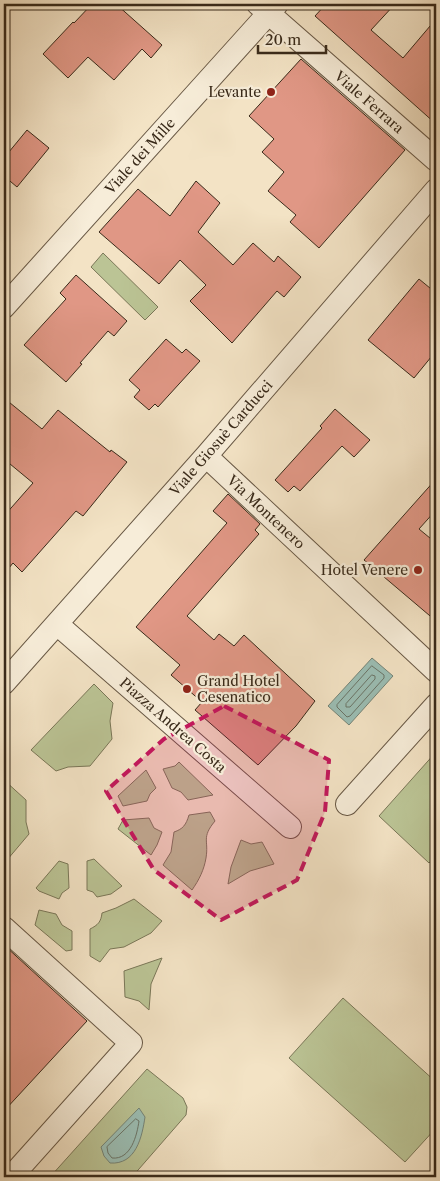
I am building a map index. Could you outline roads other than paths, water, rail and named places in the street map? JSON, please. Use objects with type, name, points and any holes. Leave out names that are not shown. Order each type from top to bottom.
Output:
[{"type":"street","name":"Viale Ferrara","points":[[268,7],[436,160]]},
{"type":"street","name":"Viale dei Mille","points":[[4,307],[268,7]]},
{"type":"street","name":"Viale Giosuè Carducci","points":[[4,683],[206,456],[436,190]]},
{"type":"street","name":"Via Montenero","points":[[206,456],[436,670]]},
{"type":"street","name":"Piazza Andrea Costa","points":[[57,624],[290,827]]},
{"type":"street","points":[[347,804],[436,705]]},
{"type":"street","points":[[4,928],[131,1042],[11,1177]]},
{"type":"water","points":[[372,658],[393,676],[349,725],[328,706]]},
{"type":"water","points":[[139,1108],[145,1117],[142,1133],[136,1148],[132,1155],[126,1159],[110,1163],[104,1156],[101,1147]]},
{"type":"place","name":"Levante","points":[[271,92]]},
{"type":"place","name":"Hotel Venere","points":[[418,570]]},
{"type":"place","name":"Grand Hotel Cesenatico","points":[[187,689]]}]
